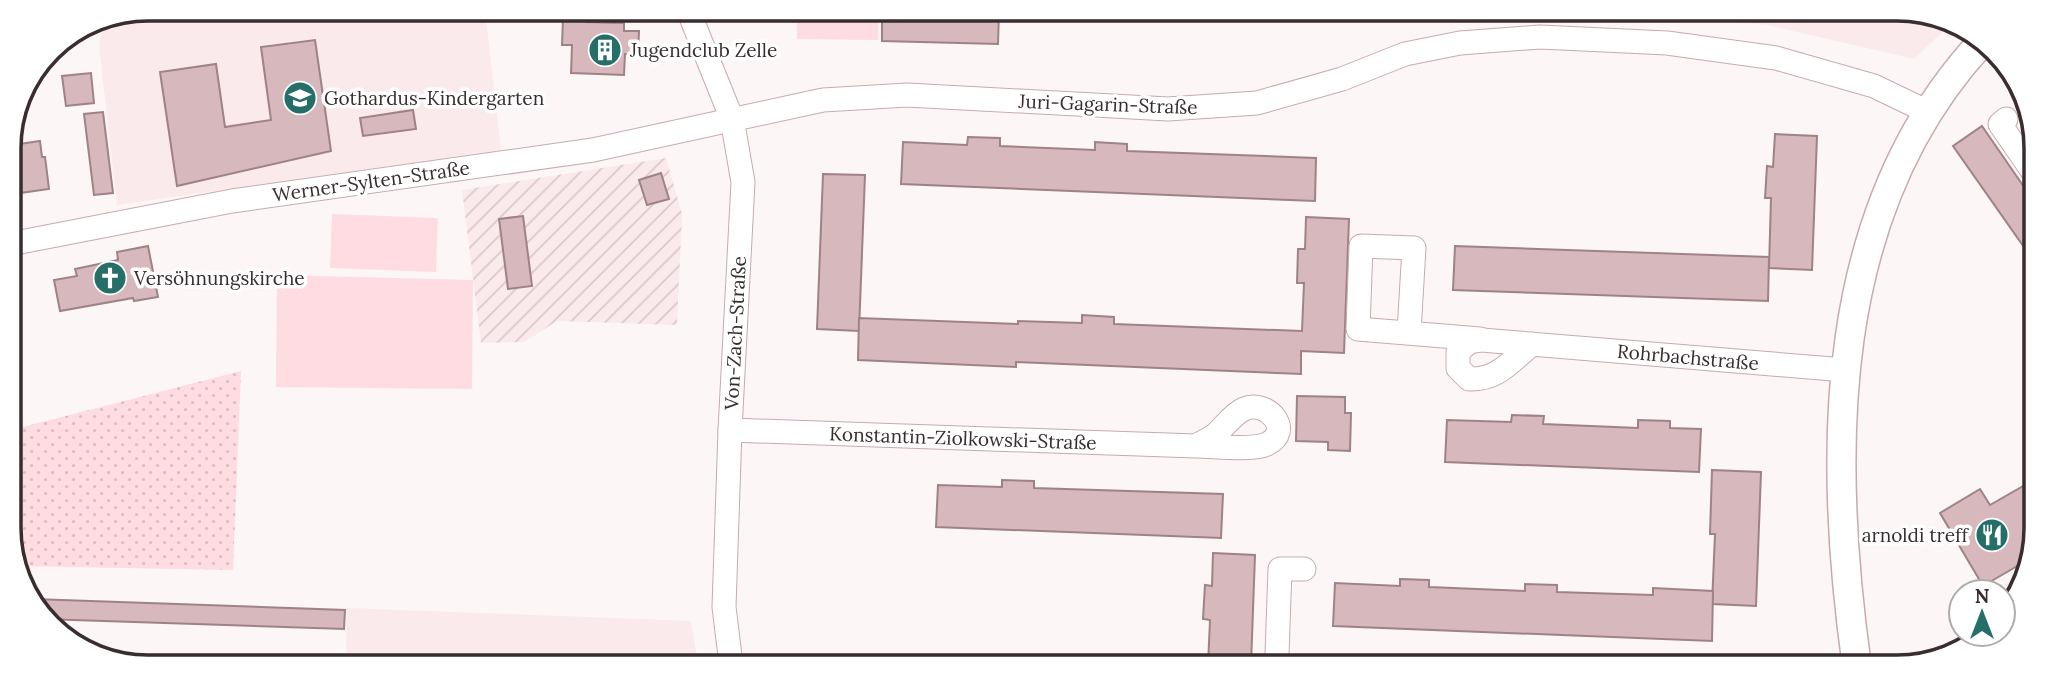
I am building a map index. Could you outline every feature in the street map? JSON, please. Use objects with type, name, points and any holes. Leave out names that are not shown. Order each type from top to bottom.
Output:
[{"type":"street","name":"Von-Zach-Straße","points":[[692,21],[732,119],[743,182],[724,607],[730,655]]},
{"type":"street","name":"Juri-Gagarin-Straße","points":[[732,119],[823,100],[907,95],[1168,110],[1257,103],[1342,79],[1405,54],[1460,43],[1540,37],[1667,43],[1776,58],[1874,86],[1928,112]]},
{"type":"street","points":[[1856,655],[1847,581],[1841,430],[1845,370],[1855,301],[1876,219],[1899,163],[1957,68],[1976,48]]},
{"type":"street","name":"Werner-Sylten-Straße","points":[[21,242],[232,201],[593,150],[732,119]]},
{"type":"street","points":[[2006,119],[2000,124],[2024,159]]},
{"type":"street","name":"Rohrbachstraße","points":[[1409,332],[1414,248],[1361,246],[1358,329],[1845,370]]},
{"type":"street","points":[[1482,340],[1469,342],[1458,352],[1458,368],[1469,379],[1485,380],[1498,373],[1532,344]]},
{"type":"street","name":"Konstantin-Ziolkowski-Straße","points":[[730,430],[1196,446]]},
{"type":"street","points":[[1277,655],[1280,569],[1304,569]]},
{"type":"shaded area","name":"Gothardus-Kindergarten","points":[[486,21],[501,150],[117,205],[99,45],[102,30],[131,22]]},
{"type":"shaded area","points":[[797,21],[879,21],[878,40],[797,39]]},
{"type":"shaded area","points":[[1726,21],[1897,21],[1930,25],[1944,30],[1914,59],[1767,25]]},
{"type":"shaded area","points":[[666,158],[682,214],[677,325],[557,321],[524,342],[481,343],[462,190]]},
{"type":"shaded area","points":[[332,214],[438,218],[436,272],[330,268]]},
{"type":"shaded area","points":[[277,275],[473,280],[472,389],[276,387]]},
{"type":"shaded area","points":[[241,371],[233,570],[27,566],[21,536],[21,427]]},
{"type":"shaded area","points":[[347,608],[691,621],[697,655],[346,655]]},
{"type":"building","name":"Jugendclub Zelle","points":[[563,21],[624,23],[624,31],[639,31],[638,55],[625,54],[624,75],[571,73],[572,45],[562,45]]},
{"type":"building","points":[[882,21],[999,21],[998,44],[882,41]]},
{"type":"building","points":[[315,40],[331,151],[177,186],[160,72],[216,64],[225,127],[271,120],[261,47]]},
{"type":"building","points":[[91,73],[94,103],[66,106],[62,76]]},
{"type":"building","points":[[413,110],[416,129],[363,136],[360,118]]},
{"type":"building","points":[[103,112],[113,193],[94,195],[84,114]]},
{"type":"building","points":[[1982,126],[2024,187],[2024,247],[1953,146]]},
{"type":"building","points":[[1775,134],[1817,136],[1812,270],[1769,268],[1771,198],[1765,198],[1767,166],[1773,167]]},
{"type":"building","points":[[968,137],[1000,138],[1000,146],[1095,150],[1095,142],[1127,144],[1127,151],[1316,158],[1315,201],[901,184],[903,142],[967,145]]},
{"type":"building","points":[[40,141],[49,189],[21,193],[21,144]]},
{"type":"building","points":[[661,173],[669,199],[647,205],[639,180]]},
{"type":"building","points":[[823,174],[865,175],[859,331],[817,329]]},
{"type":"building","points":[[523,216],[532,286],[508,289],[499,219]]},
{"type":"building","points":[[1306,217],[1349,219],[1344,353],[1301,351],[1301,374],[1016,362],[1016,367],[858,360],[859,318],[1018,324],[1018,321],[1082,323],[1082,315],[1114,317],[1114,324],[1302,331],[1304,283],[1297,283],[1298,249],[1305,249]]},
{"type":"building","name":"Versöhnungskirche","points":[[148,246],[158,297],[134,301],[133,298],[60,311],[54,280],[77,276],[75,269],[118,260],[117,252]]},
{"type":"building","points":[[1455,246],[1769,257],[1768,301],[1453,290]]},
{"type":"building","points":[[1297,396],[1345,397],[1345,413],[1351,413],[1350,451],[1328,450],[1328,442],[1296,441]]},
{"type":"building","points":[[1512,415],[1544,416],[1543,424],[1638,428],[1638,420],[1670,421],[1670,428],[1701,429],[1699,472],[1445,462],[1447,420],[1511,422]]},
{"type":"building","points":[[1712,470],[1761,472],[1756,606],[1712,604],[1715,534],[1710,534]]},
{"type":"building","points":[[1002,480],[1034,481],[1034,488],[1223,494],[1221,538],[936,527],[938,485],[1002,487]]},
{"type":"building","name":"arnoldi treff","points":[[2024,486],[2024,528],[2020,561],[2018,565],[1997,578],[1978,578],[1940,513],[1980,489],[1990,505]]},
{"type":"building","points":[[1213,553],[1255,555],[1251,655],[1208,655],[1210,620],[1203,619],[1205,585],[1212,586]]},
{"type":"building","points":[[1400,579],[1429,580],[1429,587],[1525,591],[1525,584],[1557,585],[1557,592],[1653,595],[1653,588],[1713,591],[1712,641],[1333,626],[1335,583],[1400,586]]},
{"type":"building","points":[[42,599],[345,610],[344,629],[60,620]]},
{"type":"place","name":"Jugendclub Zelle","points":[[605,50]]},
{"type":"place","name":"Gothardus-Kindergarten","points":[[300,98]]},
{"type":"place","name":"Versöhnungskirche","points":[[110,278]]},
{"type":"place","name":"arnoldi treff","points":[[1992,535]]}]
